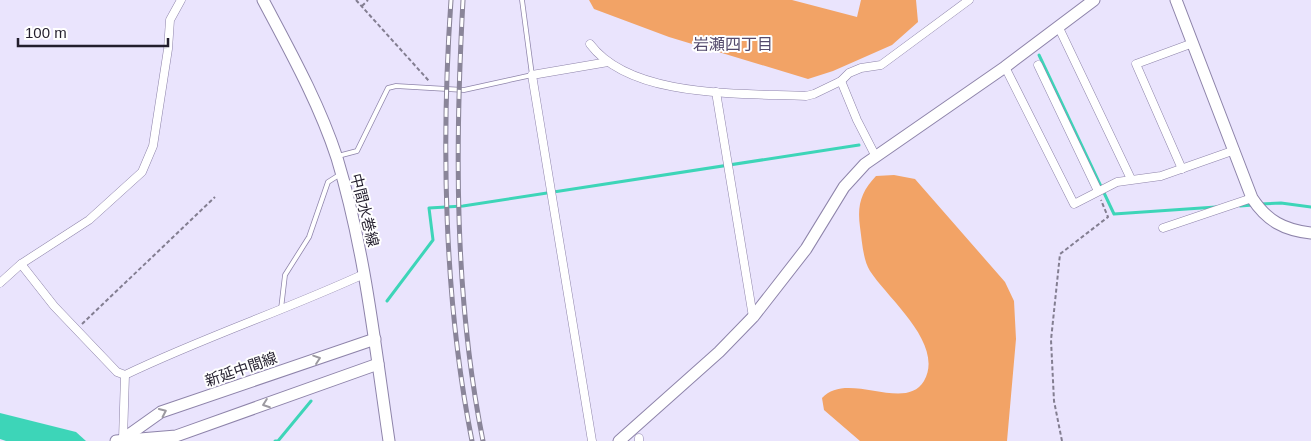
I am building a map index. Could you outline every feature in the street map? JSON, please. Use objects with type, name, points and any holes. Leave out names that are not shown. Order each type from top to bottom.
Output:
[{"type":"main road","name":"中間水巻線","points":[[263,0],[323,120],[341,174],[364,274],[390,441]]},
{"type":"main road","points":[[1176,0],[1252,198],[1258,208],[1273,222],[1293,231],[1311,233]]},
{"type":"main road","points":[[619,441],[719,352],[753,317],[806,249],[844,188],[864,164],[1005,67],[1059,28],[1091,1]]},
{"type":"main road","name":"新延中間線","points":[[120,440],[161,412],[374,339]]},
{"type":"main road","points":[[120,440],[176,436],[378,364]]},
{"type":"street","points":[[0,283],[21,264],[89,220],[142,172],[148,162],[154,140],[170,20],[181,0]]},
{"type":"street","points":[[590,44],[608,62],[626,74],[696,91],[806,96],[841,81],[849,73],[886,62],[969,0]]},
{"type":"street","points":[[1059,28],[1131,179]]},
{"type":"street","points":[[1182,169],[1136,64],[1192,43]]},
{"type":"street","points":[[592,441],[532,75],[608,62]]},
{"type":"street","points":[[1038,65],[1098,191]]},
{"type":"street","points":[[1005,67],[1074,204],[1117,182],[1161,176],[1235,150]]},
{"type":"street","points":[[841,81],[857,120],[875,155]]},
{"type":"street","points":[[716,92],[753,317]]},
{"type":"street","points":[[1163,228],[1252,198]]},
{"type":"street","points":[[21,264],[54,306],[76,330],[117,372],[126,374],[184,347],[280,311],[364,274]]},
{"type":"street","points":[[120,440],[126,374]]},
{"type":"lane","points":[[336,157],[357,151],[388,88],[396,86],[464,90],[532,75],[522,0]]},
{"type":"lane","points":[[280,311],[286,275],[309,237],[328,182],[341,174]]},
{"type":"path","points":[[356,0],[429,78],[431,88]]},
{"type":"path","points":[[362,6],[368,0]]},
{"type":"path","points":[[1062,441],[1054,401],[1051,340],[1060,254],[1108,218],[1098,191]]},
{"type":"path","points":[[76,330],[214,198]]},
{"type":"shaded area","points":[[589,0],[792,0],[857,17],[861,0],[916,0],[918,22],[892,45],[833,71],[808,79],[669,37],[594,9]]},
{"type":"shaded area","points":[[894,175],[915,179],[1005,282],[1014,301],[1016,339],[1007,441],[860,441],[824,410],[822,398],[833,391],[846,388],[904,393],[915,390],[924,381],[928,367],[927,352],[921,337],[901,308],[870,271],[863,250],[859,212],[861,199],[876,176]]},
{"type":"shaded area","points":[[0,413],[76,432],[86,441],[6,441],[0,439]]},
{"type":"waterway","points":[[1039,55],[1114,214],[1216,207]]},
{"type":"waterway","points":[[387,301],[433,240],[429,208],[463,206],[859,145]]},
{"type":"waterway","points":[[1260,204],[1281,203],[1311,207]]},
{"type":"waterway","points":[[1240,206],[1253,205]]},
{"type":"waterway","points":[[275,441],[278,441],[311,401]]},
{"type":"railway","points":[[451,0],[446,109],[447,221],[456,333],[472,441]]},
{"type":"railway","points":[[463,0],[458,165],[459,221],[467,331],[473,386],[483,441]]},
{"type":"district","name":"岩瀬四丁目","points":[[733,44]]}]
